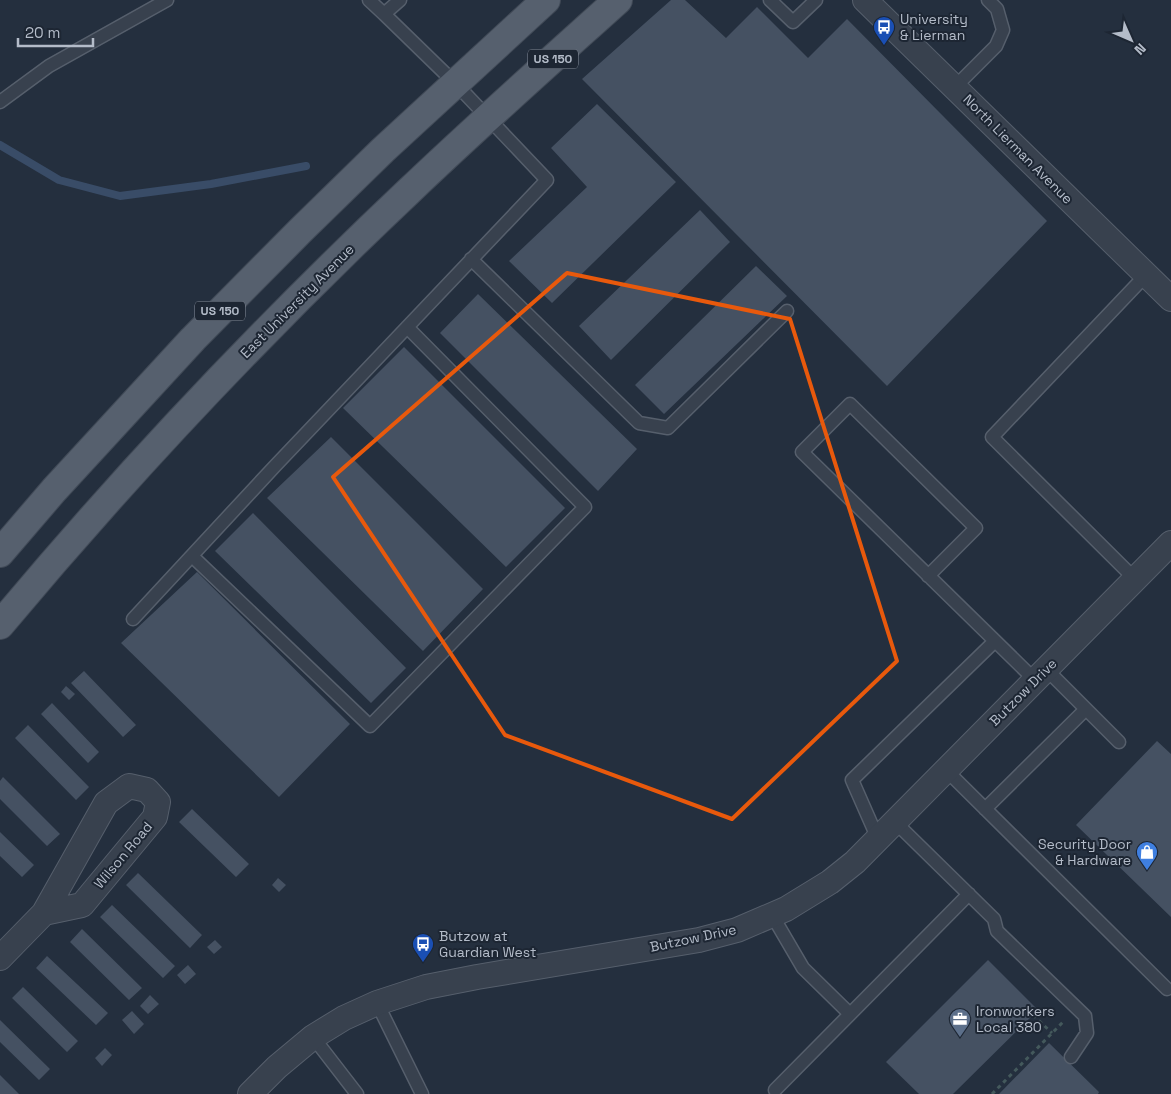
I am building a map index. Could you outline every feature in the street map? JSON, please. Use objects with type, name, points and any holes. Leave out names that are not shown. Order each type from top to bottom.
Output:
[{"type":"main road","name":"US 150","points":[[0,553],[54,490],[193,339],[383,150],[546,0]]},
{"type":"main road","name":"East University Avenue","points":[[0,625],[58,555],[248,350],[363,235],[618,0]]},
{"type":"street","name":"North Lierman Avenue","points":[[865,0],[1171,299]]},
{"type":"street","name":"Butzow Drive","points":[[250,1094],[277,1067],[313,1037],[344,1018],[377,1003],[426,987],[699,940],[737,930],[786,908],[830,882],[856,862],[1171,543]]},
{"type":"street","name":"Wilson Road","points":[[0,958],[44,913],[106,803],[129,786],[147,790],[158,802],[155,817],[82,905],[44,913]]},
{"type":"lane","points":[[0,102],[49,66],[167,0]]},
{"type":"lane","points":[[134,619],[547,180],[456,84],[369,0]]},
{"type":"lane","points":[[384,14],[400,0]]},
{"type":"lane","points":[[770,0],[793,22],[816,0]]},
{"type":"lane","points":[[955,87],[996,46],[1003,30],[997,9],[988,0]]},
{"type":"lane","points":[[472,259],[639,423],[648,425],[668,428],[787,311]]},
{"type":"lane","points":[[1136,579],[992,437],[1146,275]]},
{"type":"lane","points":[[192,556],[370,726],[585,507],[407,327]]},
{"type":"lane","points":[[928,576],[976,528],[850,404],[802,452],[928,576],[995,641],[1086,709],[1119,742]]},
{"type":"lane","points":[[878,839],[852,780],[995,641]]},
{"type":"lane","points":[[985,809],[1086,709]]},
{"type":"lane","points":[[946,770],[1167,989]]},
{"type":"lane","points":[[895,822],[994,919],[997,931],[1085,1016],[1087,1033],[1071,1057]]},
{"type":"lane","points":[[775,1090],[969,894]]},
{"type":"lane","points":[[772,915],[803,968],[850,1014]]},
{"type":"lane","points":[[377,1003],[422,1094]]},
{"type":"lane","points":[[313,1037],[357,1094]]},
{"type":"path","points":[[992,1094],[1076,1008]]},
{"type":"path","points":[[1033,1015],[1052,1033]]},
{"type":"highlighted area","points":[[567,273],[790,319],[897,661],[732,819],[505,735],[333,477]]},
{"type":"building","points":[[671,0],[685,0],[726,38],[757,7],[808,58],[847,19],[1047,221],[887,386],[582,79]]},
{"type":"building","points":[[597,104],[676,182],[552,303],[509,261],[587,187],[551,148]]},
{"type":"building","points":[[700,210],[730,242],[611,360],[579,326]]},
{"type":"building","points":[[756,266],[787,296],[664,414],[635,385]]},
{"type":"building","points":[[478,294],[637,449],[598,491],[440,333]]},
{"type":"building","points":[[404,347],[565,508],[506,567],[343,408]]},
{"type":"building","points":[[331,437],[483,589],[423,651],[267,498]]},
{"type":"building","points":[[253,513],[406,668],[371,703],[215,551]]},
{"type":"building","points":[[197,572],[350,724],[279,797],[121,643]]},
{"type":"building","points":[[84,671],[136,725],[123,737],[71,683]]},
{"type":"building","points":[[66,686],[75,694],[69,700],[61,692]]},
{"type":"building","points":[[52,703],[99,752],[88,763],[41,714]]},
{"type":"building","points":[[28,725],[89,787],[76,800],[15,738]]},
{"type":"building","name":"Security Door & Hardware","points":[[1157,741],[1171,754],[1171,917],[1076,825]]},
{"type":"building","points":[[3,777],[60,834],[47,846],[0,799],[0,781]]},
{"type":"building","points":[[192,809],[249,864],[236,877],[179,822]]},
{"type":"building","points":[[0,832],[34,865],[22,877],[0,856]]},
{"type":"building","points":[[138,873],[202,935],[190,948],[126,885]]},
{"type":"building","points":[[278,878],[286,885],[279,892],[272,885]]},
{"type":"building","points":[[112,905],[175,966],[163,978],[100,917]]},
{"type":"building","points":[[82,929],[142,988],[129,1000],[70,942]]},
{"type":"building","points":[[215,940],[222,947],[214,954],[207,947]]},
{"type":"building","points":[[47,956],[108,1013],[96,1025],[36,968]]},
{"type":"building","name":"Ironworkers Local 380","points":[[988,960],[1038,1010],[953,1094],[919,1094],[886,1062]]},
{"type":"building","points":[[188,965],[196,974],[185,984],[177,975]]},
{"type":"building","points":[[23,987],[78,1041],[67,1052],[12,998]]},
{"type":"building","points":[[150,995],[159,1004],[148,1014],[140,1006]]},
{"type":"building","points":[[132,1011],[144,1024],[134,1034],[122,1020]]},
{"type":"building","points":[[0,1020],[50,1069],[39,1080],[0,1042]]},
{"type":"building","points":[[1049,1043],[1099,1092],[1098,1094],[999,1094]]},
{"type":"building","points":[[105,1048],[112,1055],[102,1066],[95,1058]]},
{"type":"building","points":[[0,1075],[19,1094],[0,1094]]},
{"type":"waterway","points":[[0,145],[59,180],[120,196],[211,184],[306,166]]},
{"type":"place","name":"University & Lierman","points":[[884,46]]},
{"type":"place","name":"Security Door & Hardware","points":[[1147,871]]},
{"type":"place","name":"Butzow at Guardian West","points":[[423,963]]},
{"type":"place","name":"Ironworkers Local 380","points":[[960,1038]]}]
